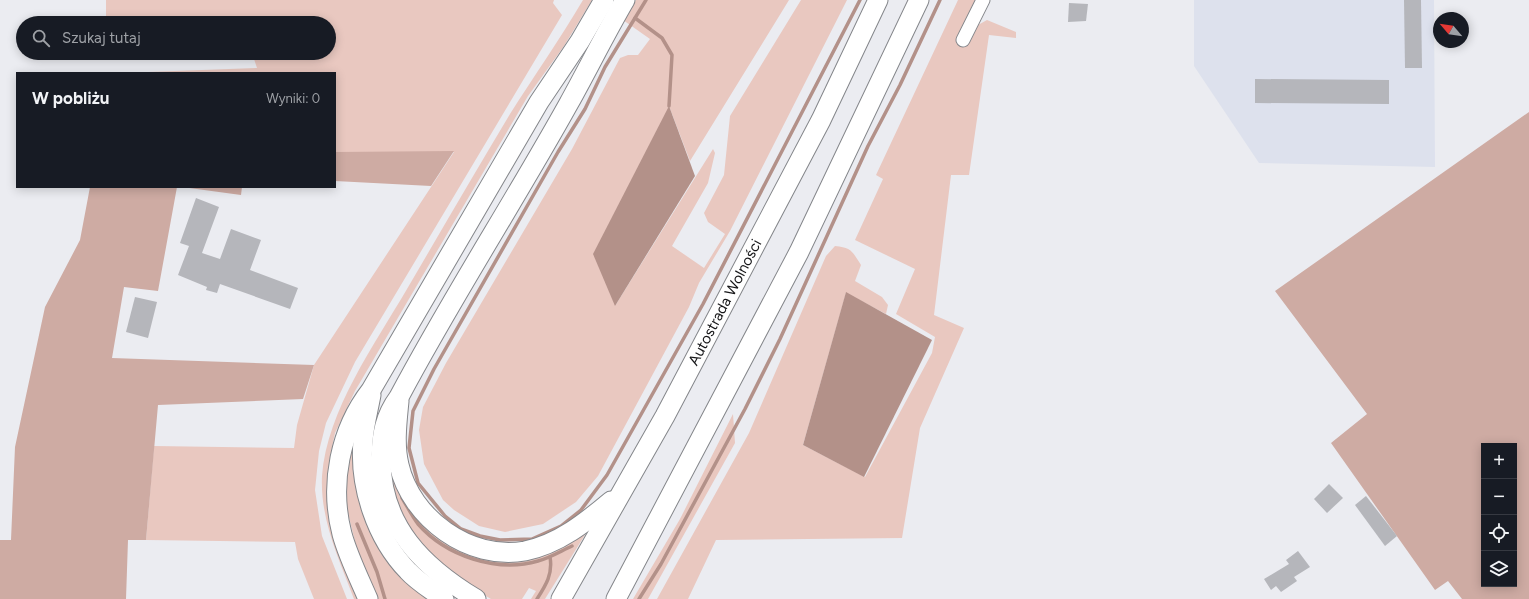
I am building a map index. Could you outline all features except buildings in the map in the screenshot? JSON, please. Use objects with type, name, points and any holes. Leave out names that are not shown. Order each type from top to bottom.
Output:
[{"type":"highway","points":[[368,599],[342,532],[336,489],[341,451],[346,433],[357,409],[371,390],[539,102],[580,41],[604,0]]},
{"type":"highway","points":[[476,599],[436,572],[418,554],[394,521],[387,502],[381,466],[383,429],[387,415],[399,397],[484,247],[569,103],[595,51],[625,0]]},
{"type":"highway","name":"Autostrada Wolności","points":[[561,599],[665,416],[821,120],[878,0]]},
{"type":"highway","points":[[616,599],[796,258],[919,0]]},
{"type":"highway","points":[[371,390],[363,442],[364,475],[371,508],[386,541],[404,566],[428,588],[444,599]]},
{"type":"highway","points":[[399,397],[397,446],[399,465],[406,485],[427,517],[458,540],[478,548],[505,552],[525,551],[569,533],[620,494]]},
{"type":"street","points":[[963,40],[983,0]]},
{"type":"shaded area","points":[[106,0],[554,0],[553,3],[562,15],[355,362],[326,423],[319,451],[315,490],[322,536],[347,599],[314,599],[298,559],[295,542],[146,540],[154,446],[294,448],[297,425],[314,365],[454,152],[336,152],[336,72],[148,72],[257,68],[254,60],[336,60],[336,16],[106,16]]},
{"type":"shaded area","points":[[583,0],[592,0],[564,46],[528,96],[355,391],[335,433],[330,457],[328,488],[358,599],[354,599],[327,524],[322,492],[322,476],[326,451],[333,427],[354,378],[367,355],[510,114]]},
{"type":"shaded area","points":[[636,0],[789,0],[690,161],[669,106],[615,306],[713,149],[715,153],[708,183],[672,246],[704,268],[725,234],[708,222],[704,213],[724,175],[730,116],[801,0],[847,0],[730,231],[699,283],[689,307],[598,476],[576,502],[543,524],[505,532],[479,526],[454,510],[443,500],[424,464],[419,430],[423,407],[446,363],[572,149],[620,58],[628,55],[638,55],[650,39],[623,20]]},
{"type":"shaded area","points":[[958,0],[980,0],[966,44],[978,25],[987,20],[1016,32],[1016,38],[989,35],[969,175],[951,175],[934,315],[964,328],[920,428],[902,538],[716,540],[688,599],[657,599],[749,433],[826,256],[835,246],[848,249],[853,253],[861,265],[855,281],[882,297],[888,305],[886,314],[846,293],[803,445],[865,477],[932,353],[935,337],[896,314],[915,269],[855,240],[883,179],[876,175]]},
{"type":"shaded area","points":[[1194,0],[1434,0],[1433,48],[1434,48],[1435,167],[1259,163],[1194,66]]},
{"type":"shaded area","points":[[669,106],[695,176],[615,306],[593,254]]},
{"type":"shaded area","points":[[1529,112],[1529,599],[1462,599],[1448,581],[1435,590],[1331,443],[1367,414],[1275,291]]},
{"type":"shaded area","points":[[454,151],[431,186],[336,181],[336,152]]},
{"type":"shaded area","points":[[90,188],[177,188],[158,291],[124,287],[112,358],[314,365],[303,399],[158,405],[146,540],[128,540],[126,599],[0,599],[0,540],[11,540],[15,447],[45,307],[80,240]]},
{"type":"shaded area","points":[[189,188],[242,188],[241,195]]},
{"type":"shaded area","points":[[846,292],[932,340],[864,477],[803,445]]},
{"type":"shaded area","points":[[733,414],[735,443],[648,599],[633,599],[680,519]]},
{"type":"shaded area","points":[[357,427],[357,477],[433,599],[376,599],[359,558],[345,501],[346,473]]},
{"type":"shaded area","points":[[393,467],[471,552],[588,530],[545,599],[531,599],[536,591],[529,588],[522,599],[491,599],[465,584],[417,543],[400,514],[389,471]]},
{"type":"waterway","points":[[646,0],[605,67],[585,109],[558,152],[434,369],[413,411],[409,448],[418,483],[445,516],[461,529],[480,536],[500,540],[532,539],[561,526],[581,510],[607,475],[703,304],[860,0]]},
{"type":"waterway","points":[[639,599],[661,564],[745,409],[780,339],[868,146],[900,85],[940,0]]},
{"type":"waterway","points":[[635,18],[662,38],[672,55],[669,106]]},
{"type":"waterway","points":[[402,498],[418,524],[430,535],[457,553],[473,559],[506,565],[522,564],[542,560],[572,546]]},
{"type":"waterway","points":[[357,524],[377,572],[385,599]]},
{"type":"waterway","points":[[537,599],[550,574],[550,557]]}]
